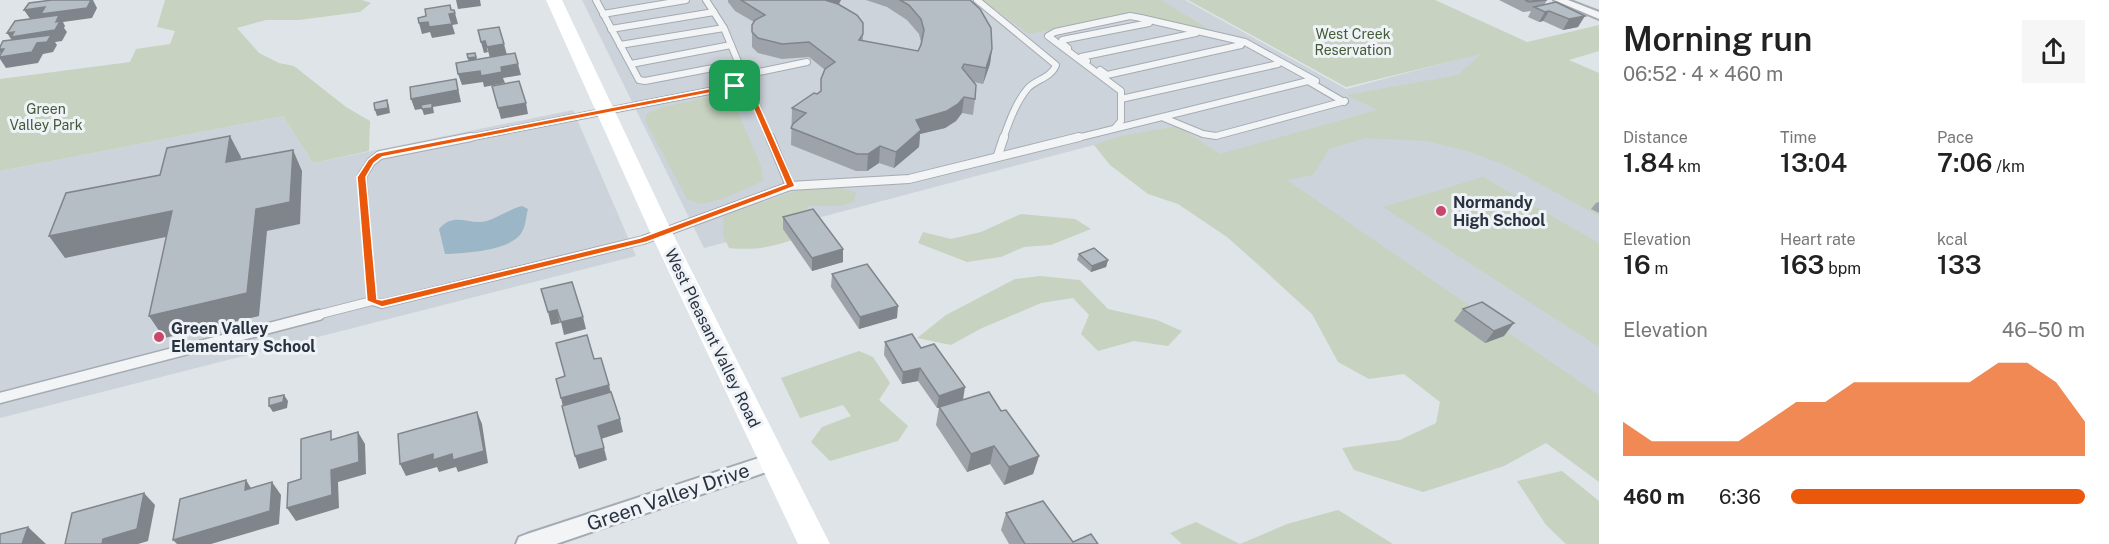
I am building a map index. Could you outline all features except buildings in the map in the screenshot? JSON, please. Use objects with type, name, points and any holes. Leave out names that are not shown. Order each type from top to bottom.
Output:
[{"type":"main road","name":"West Pleasant Valley Road","points":[[554,0],[662,234],[814,544]]},
{"type":"street","points":[[1559,0],[1599,16]]},
{"type":"street","name":"Green Valley Drive","points":[[527,544],[774,461]]},
{"type":"lane","points":[[596,0],[639,80],[645,81],[739,63]]},
{"type":"lane","points":[[603,14],[686,0]]},
{"type":"lane","points":[[706,0],[724,28],[790,186]]},
{"type":"lane","points":[[977,0],[1056,65],[1053,73],[1033,84],[1024,93],[1003,138],[998,155]]},
{"type":"lane","points":[[611,29],[714,12]]},
{"type":"lane","points":[[1115,128],[1121,121],[1121,91],[1048,36],[1055,32],[1130,16],[1226,37],[1253,46],[1337,93],[1346,99],[1344,102]]},
{"type":"lane","points":[[1241,45],[1107,75],[1062,43],[1062,40],[1141,23],[1195,33],[1241,45],[1344,102]]},
{"type":"lane","points":[[620,45],[724,28]]},
{"type":"lane","points":[[1081,57],[1195,33]]},
{"type":"lane","points":[[631,64],[731,45]]},
{"type":"lane","points":[[372,301],[362,177],[371,162],[380,155],[735,86],[754,73],[807,62]]},
{"type":"lane","points":[[1121,99],[1278,64]]},
{"type":"lane","points":[[0,398],[372,301],[382,304],[662,234],[790,186],[909,179],[998,155],[1161,118],[1308,81]]},
{"type":"lane","points":[[1161,118],[1188,125],[1208,136],[1216,136],[1344,102]]},
{"type":"shaded area","name":"Normandy High School","points":[[582,0],[1185,0],[1346,89],[1482,53],[1599,106],[1599,441],[1233,174],[1094,145],[704,248]]},
{"type":"shaded area","name":"Green Valley Elementary School","points":[[573,110],[636,256],[0,418],[0,171],[283,116],[313,163]]},
{"type":"green space","name":"Green Valley Park","points":[[165,0],[362,0],[371,3],[360,12],[299,20],[266,20],[237,28],[259,53],[279,63],[294,66],[346,107],[370,121],[369,151],[313,163],[283,116],[0,171],[0,79],[130,62],[136,49],[170,44],[175,31],[157,27]]},
{"type":"green space","points":[[982,0],[1161,0],[1213,32],[1134,13],[1029,34]]},
{"type":"green space","name":"West Creek Reservation","points":[[1188,0],[1435,0],[1527,42],[1599,25],[1599,51],[1569,60],[1599,73],[1599,216],[1507,166],[1468,151],[1425,141],[1366,138],[1329,149],[1313,175],[1287,180],[1599,395],[1599,482],[1546,443],[1504,466],[1423,492],[1354,470],[1342,448],[1400,440],[1436,423],[1440,402],[1404,374],[1369,379],[1338,362],[1312,314],[1263,269],[1227,237],[1178,204],[1148,194],[1110,165],[1094,145],[1121,136],[1178,126],[1220,154],[1377,110],[1347,95],[1458,75],[1481,54],[1346,87]]},
{"type":"green space","points":[[721,94],[741,96],[748,105],[737,110],[761,166],[763,181],[722,199],[701,204],[687,199],[645,120],[647,114],[660,108]]},
{"type":"green space","points":[[1483,177],[1599,243],[1599,347],[1383,207]]},
{"type":"green space","points":[[831,186],[856,192],[854,202],[839,206],[807,206],[807,234],[768,247],[729,248],[723,235],[724,216],[796,191]]},
{"type":"green space","points":[[1021,214],[1075,219],[1091,229],[1051,245],[1024,247],[1001,257],[967,262],[918,243],[923,232],[951,239],[981,232]]},
{"type":"green space","points":[[1040,276],[1080,280],[1108,309],[1157,320],[1182,331],[1168,346],[1134,341],[1098,351],[1081,334],[1089,315],[1073,298],[1041,303],[980,329],[951,345],[917,338],[946,315],[1015,279]]},
{"type":"green space","points":[[859,351],[873,357],[890,383],[879,400],[908,426],[898,441],[830,461],[811,442],[822,427],[851,416],[843,405],[800,418],[781,378]]},
{"type":"green space","points":[[1562,471],[1599,501],[1599,544],[1566,544],[1546,525],[1517,481]]},
{"type":"green space","points":[[1338,510],[1393,544],[1240,544],[1287,524]]},
{"type":"green space","points":[[1196,522],[1240,544],[1182,544],[1170,533]]},
{"type":"water","points":[[522,206],[528,209],[522,232],[508,243],[487,250],[445,254],[439,229],[445,224],[456,220],[487,221]]},
{"type":"place","name":"Normandy High School","points":[[1441,211]]},
{"type":"place","name":"Green Valley Elementary School","points":[[159,337]]},
{"type":"route","points":[[745,80],[790,186],[643,240],[382,304],[372,301],[362,177],[371,162],[380,155],[735,86],[745,80]]}]
